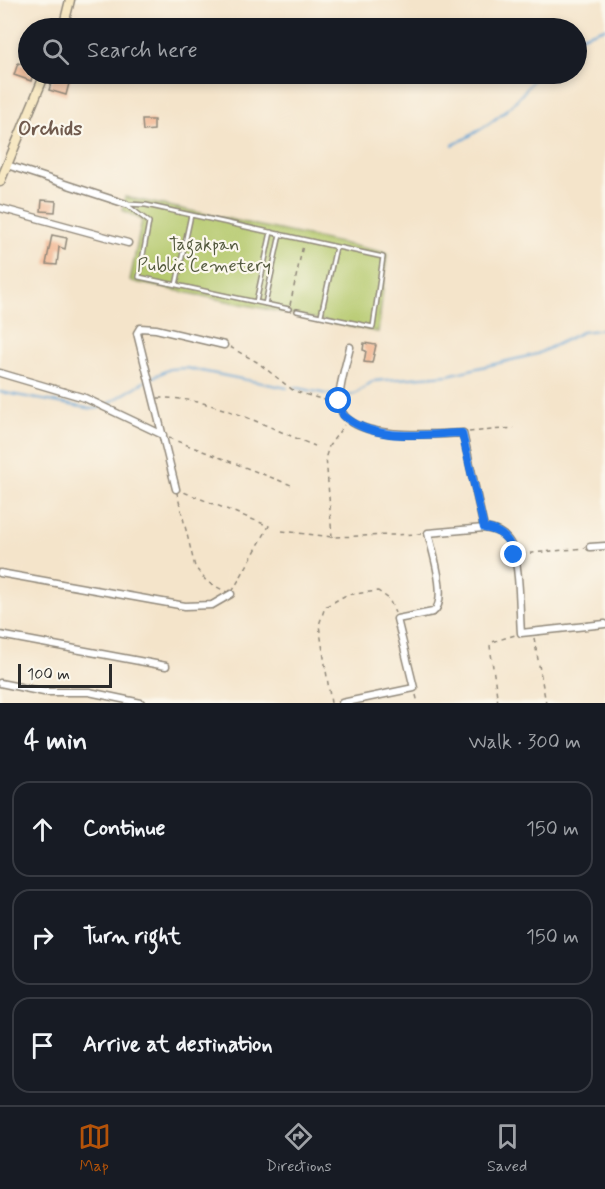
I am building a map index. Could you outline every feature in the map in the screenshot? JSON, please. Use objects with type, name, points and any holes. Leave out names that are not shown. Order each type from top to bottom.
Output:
[{"type":"main road","points":[[66,18],[70,0]]},
{"type":"main road","points":[[0,182],[41,84]]},
{"type":"street","points":[[7,165],[126,204]]},
{"type":"street","points":[[0,208],[128,243]]},
{"type":"street","points":[[176,489],[154,398],[136,339],[140,328],[156,328],[224,345]]},
{"type":"street","points":[[350,347],[339,405],[349,420],[370,429],[397,434],[462,433],[484,528]]},
{"type":"street","points":[[0,372],[85,398],[163,435]]},
{"type":"street","points":[[342,703],[414,688],[397,619],[433,612],[440,603],[440,588],[428,533],[484,528],[493,529],[507,539],[514,555],[521,633],[605,624]]},
{"type":"street","points":[[590,547],[605,546]]},
{"type":"street","points":[[0,573],[185,606],[212,605],[231,594]]},
{"type":"street","points":[[0,635],[166,666]]},
{"type":"street","points":[[0,683],[44,692],[89,692],[141,703]]},
{"type":"lane","points":[[126,204],[140,204],[383,257],[374,327],[297,311]]},
{"type":"lane","points":[[126,204],[149,222],[139,277],[289,309]]},
{"type":"lane","points":[[176,285],[191,215]]},
{"type":"lane","points":[[256,302],[271,232]]},
{"type":"lane","points":[[265,304],[280,234]]},
{"type":"lane","points":[[321,316],[336,247]]},
{"type":"path","points":[[289,309],[304,240]]},
{"type":"path","points":[[224,345],[251,357],[294,391],[328,402]]},
{"type":"path","points":[[154,398],[180,398],[203,402],[315,446]]},
{"type":"path","points":[[332,537],[326,456],[329,446],[349,420]]},
{"type":"path","points":[[462,433],[514,428]]},
{"type":"path","points":[[163,435],[291,485]]},
{"type":"path","points":[[176,489],[269,526],[231,594],[207,582],[195,567],[176,489]]},
{"type":"path","points":[[282,531],[332,537],[428,533]]},
{"type":"path","points":[[514,555],[590,547]]},
{"type":"path","points":[[331,703],[319,625],[325,607],[346,595],[378,591],[389,599],[397,619]]},
{"type":"path","points":[[533,631],[546,703]]},
{"type":"path","points":[[498,703],[490,646],[497,640],[521,633]]},
{"type":"path","points":[[414,688],[418,703]]},
{"type":"green space","name":"Tagakpan Public Cemetery","points":[[125,197],[387,253],[378,332],[130,281],[142,220],[123,210]]},
{"type":"building","points":[[18,63],[18,76],[14,75]]},
{"type":"building","points":[[51,84],[69,84],[66,95],[49,90]]},
{"type":"building","points":[[142,120],[154,120],[154,130],[143,131]]},
{"type":"building","points":[[42,200],[56,201],[55,212],[41,211]]},
{"type":"building","points":[[52,235],[67,238],[65,249],[59,247],[57,265],[46,264]]},
{"type":"building","points":[[364,343],[376,345],[372,363],[364,362],[366,351],[363,350]]},
{"type":"waterway","points":[[587,34],[605,28]]},
{"type":"waterway","points":[[453,145],[500,115],[530,84]]},
{"type":"waterway","points":[[343,397],[355,394],[373,381],[448,375],[537,354],[582,332],[605,329]]},
{"type":"waterway","points":[[151,378],[170,369],[186,368],[287,388]]},
{"type":"waterway","points":[[106,405],[147,380]]},
{"type":"waterway","points":[[294,387],[336,396]]},
{"type":"waterway","points":[[0,392],[92,409],[100,408]]},
{"type":"district","name":"Orchids","points":[[50,129]]},
{"type":"route","points":[[339,401],[340,410],[349,420],[381,432],[397,434],[462,433],[484,528],[501,533],[512,546],[514,555]]}]
